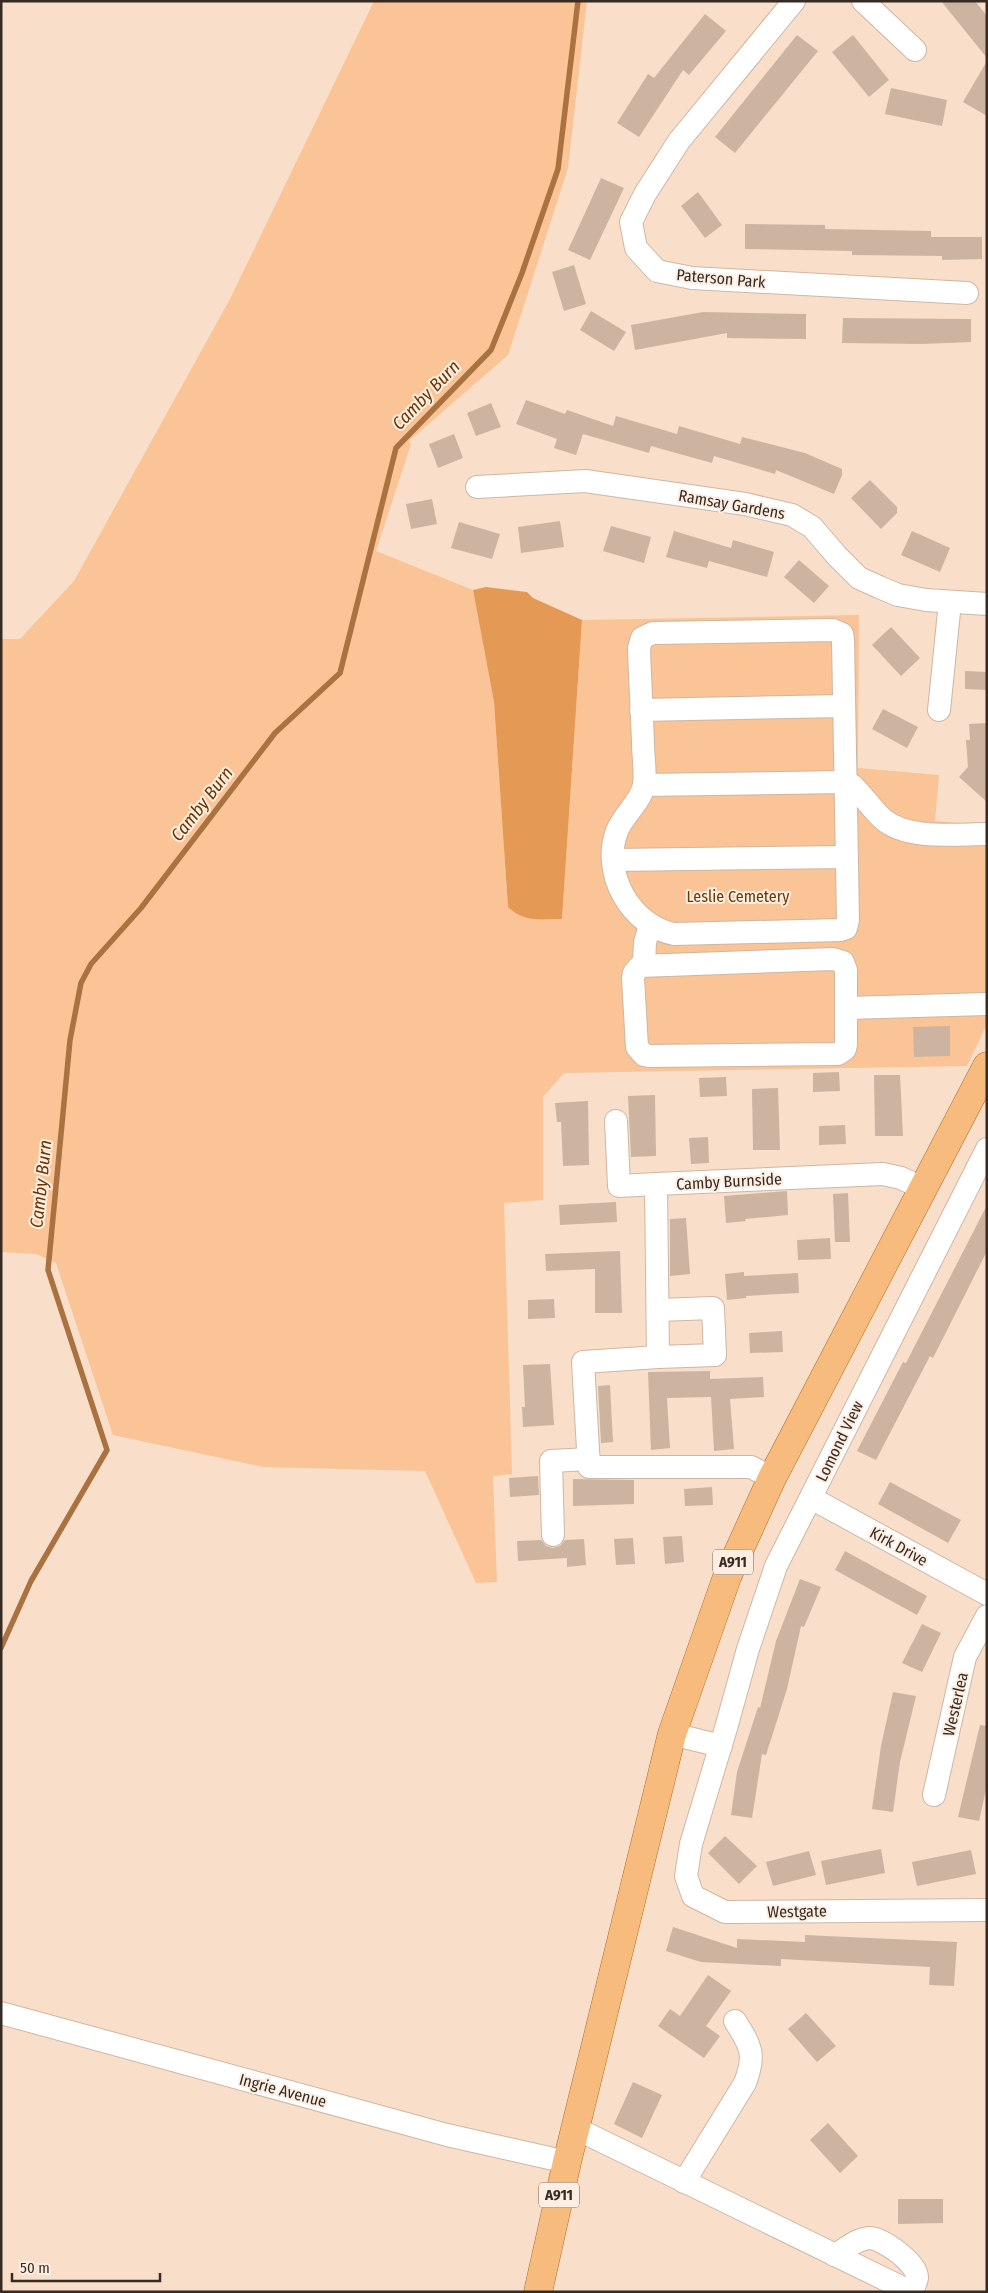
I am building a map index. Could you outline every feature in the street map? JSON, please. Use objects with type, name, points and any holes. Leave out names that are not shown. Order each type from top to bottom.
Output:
[{"type":"main road","name":"A911","points":[[538,2292],[566,2162],[672,1734],[727,1577],[772,1478],[987,1066]]},
{"type":"street","name":"Paterson Park","points":[[794,1],[679,141],[645,194],[632,222],[636,248],[657,271],[692,278],[967,293]]},
{"type":"street","points":[[863,1],[915,50]]},
{"type":"street","name":"Ramsay Gardens","points":[[477,487],[585,481],[745,504],[792,515],[812,527],[859,578],[898,595],[950,602],[987,604]]},
{"type":"street","points":[[939,710],[950,602]]},
{"type":"street","points":[[838,631],[842,634],[843,639],[844,706],[848,920],[843,930],[674,934],[662,932],[650,926],[638,916],[623,894],[618,882],[614,860],[616,833],[644,785],[640,643],[648,634],[838,631]]},
{"type":"street","points":[[642,710],[844,706]]},
{"type":"street","points":[[644,785],[845,782],[859,792],[884,820],[895,828],[916,833],[987,834]]},
{"type":"street","points":[[614,860],[847,857]]},
{"type":"street","points":[[644,964],[645,942],[650,926]]},
{"type":"street","points":[[839,959],[843,962],[846,970],[847,1008],[846,1044],[845,1049],[838,1054],[649,1056],[640,1052],[635,1042],[633,978],[637,968],[644,964],[839,959]]},
{"type":"street","points":[[847,1008],[987,1004]]},
{"type":"street","points":[[616,1120],[620,1186],[656,1184]]},
{"type":"street","name":"Lomond View","points":[[700,1817],[748,1650],[776,1566],[987,1149]]},
{"type":"street","name":"Camby Burnside","points":[[658,1357],[659,1310],[656,1184],[883,1174],[901,1178],[924,1189]]},
{"type":"street","points":[[659,1310],[713,1308],[714,1355],[583,1362],[589,1467],[751,1467],[772,1478]]},
{"type":"street","points":[[553,1535],[551,1461],[589,1459]]},
{"type":"street","name":"Kirk Drive","points":[[811,1498],[987,1594]]},
{"type":"street","name":"Westerlea","points":[[934,1795],[965,1657],[987,1616]]},
{"type":"street","points":[[672,1734],[721,1746]]},
{"type":"street","name":"Westgate","points":[[700,1817],[691,1844],[686,1876],[693,1896],[725,1912],[987,1910]]},
{"type":"street","name":"Ingrie Avenue","points":[[1,2013],[447,2135],[566,2162]]},
{"type":"street","points":[[684,2182],[745,2083],[751,2067],[750,2044],[735,2021]]},
{"type":"street","points":[[575,2128],[684,2182],[834,2255],[911,2292],[917,2278],[915,2267],[902,2256],[872,2238],[855,2242],[845,2250],[834,2255]]},
{"type":"green space","name":"Leslie Cemetery","points":[[374,1],[587,1],[568,168],[508,355],[409,441],[411,444],[376,551],[473,590],[494,702],[508,907],[562,919],[582,620],[859,615],[858,768],[939,775],[935,821],[987,825],[987,1024],[967,1066],[564,1073],[543,1097],[543,1200],[504,1203],[512,1474],[493,1476],[497,1582],[476,1583],[425,1471],[263,1467],[113,1435],[56,1263],[36,1254],[1,1252],[1,639],[20,639],[74,581],[230,299]]},
{"type":"shaded area","points":[[486,587],[527,592],[533,598],[582,620],[562,919],[527,918],[508,907],[494,702],[473,590]]},
{"type":"building","points":[[941,1],[975,1],[987,16],[987,58]]},
{"type":"building","points":[[705,14],[726,31],[689,75],[683,70],[639,137],[617,123],[648,74],[654,78]]},
{"type":"building","points":[[797,35],[818,51],[735,153],[715,137]]},
{"type":"building","points":[[853,35],[889,80],[869,97],[832,52]]},
{"type":"building","points":[[987,61],[987,116],[963,102]]},
{"type":"building","points":[[891,88],[947,100],[942,126],[885,114]]},
{"type":"building","points":[[601,178],[624,188],[590,260],[568,250]]},
{"type":"building","points":[[698,192],[722,225],[705,238],[681,206]]},
{"type":"building","points":[[745,224],[825,225],[825,229],[931,231],[931,237],[982,237],[982,259],[942,260],[942,256],[852,255],[852,251],[745,249]]},
{"type":"building","points":[[574,265],[586,304],[564,311],[552,272]]},
{"type":"building","points":[[591,311],[626,332],[614,351],[580,330]]},
{"type":"building","points":[[703,312],[806,314],[806,339],[727,338],[727,333],[635,350],[631,325]]},
{"type":"building","points":[[843,318],[971,319],[971,342],[922,344],[842,343]]},
{"type":"building","points":[[526,400],[565,414],[567,410],[613,426],[616,416],[677,434],[679,426],[740,444],[742,437],[805,453],[842,469],[842,475],[834,494],[776,470],[775,474],[714,456],[712,463],[651,446],[649,453],[583,434],[576,455],[554,448],[557,439],[516,424]]},
{"type":"building","points":[[491,403],[501,427],[476,436],[467,413]]},
{"type":"building","points":[[454,434],[463,458],[438,468],[429,444]]},
{"type":"building","points":[[870,480],[897,507],[897,513],[881,529],[851,498]]},
{"type":"building","points":[[432,499],[437,524],[411,529],[406,504]]},
{"type":"building","points":[[560,521],[564,547],[521,553],[518,527]]},
{"type":"building","points":[[459,522],[500,534],[492,559],[451,548]]},
{"type":"building","points":[[611,526],[651,537],[644,563],[603,551]]},
{"type":"building","points":[[674,531],[731,548],[733,540],[774,552],[767,577],[709,561],[707,568],[666,557]]},
{"type":"building","points":[[912,531],[950,548],[940,572],[901,555]]},
{"type":"building","points":[[799,560],[829,586],[814,603],[784,577]]},
{"type":"building","points":[[891,627],[920,658],[901,676],[872,645]]},
{"type":"building","points":[[965,671],[987,672],[987,690],[965,689]]},
{"type":"building","points":[[883,709],[918,727],[907,748],[872,729]]},
{"type":"building","points":[[987,723],[987,802],[959,777],[968,767],[966,740],[970,740],[969,724]]},
{"type":"building","points":[[950,1026],[950,1056],[914,1057],[913,1027]]},
{"type":"building","points":[[839,1072],[840,1091],[813,1092],[813,1073]]},
{"type":"building","points":[[874,1075],[900,1075],[903,1136],[875,1136]]},
{"type":"building","points":[[726,1077],[727,1096],[700,1097],[699,1078]]},
{"type":"building","points":[[778,1088],[780,1150],[753,1150],[752,1089]]},
{"type":"building","points":[[655,1095],[656,1156],[631,1157],[628,1096]]},
{"type":"building","points":[[588,1101],[589,1165],[563,1166],[561,1122],[557,1122],[555,1103]]},
{"type":"building","points":[[845,1125],[846,1144],[819,1145],[819,1126]]},
{"type":"building","points":[[708,1137],[709,1163],[691,1164],[689,1138]]},
{"type":"building","points":[[787,1191],[788,1215],[745,1219],[746,1221],[726,1223],[724,1196]]},
{"type":"building","points":[[848,1193],[850,1242],[835,1242],[833,1194]]},
{"type":"building","points":[[616,1202],[617,1222],[560,1225],[559,1205]]},
{"type":"building","points":[[987,1205],[987,1251],[933,1358],[930,1356],[876,1460],[857,1451],[903,1362],[906,1363]]},
{"type":"building","points":[[686,1218],[690,1274],[670,1276],[670,1219]]},
{"type":"building","points":[[830,1238],[831,1259],[798,1260],[797,1240]]},
{"type":"building","points":[[620,1251],[622,1313],[595,1313],[595,1269],[546,1271],[545,1254]]},
{"type":"building","points":[[744,1272],[744,1276],[798,1273],[799,1293],[746,1296],[746,1298],[727,1300],[725,1274]]},
{"type":"building","points":[[554,1299],[555,1318],[528,1319],[528,1300]]},
{"type":"building","points":[[782,1331],[783,1352],[750,1353],[749,1333]]},
{"type":"building","points":[[550,1364],[554,1425],[523,1427],[522,1407],[525,1407],[523,1365]]},
{"type":"building","points":[[710,1371],[710,1379],[763,1377],[764,1397],[730,1399],[734,1449],[714,1451],[711,1397],[667,1398],[670,1448],[651,1450],[648,1372]]},
{"type":"building","points":[[610,1385],[613,1442],[601,1443],[598,1386]]},
{"type":"building","points":[[538,1476],[539,1495],[510,1497],[509,1478]]},
{"type":"building","points":[[573,1479],[634,1480],[634,1504],[573,1506]]},
{"type":"building","points":[[890,1482],[961,1520],[948,1543],[878,1504]]},
{"type":"building","points":[[712,1487],[713,1505],[685,1506],[684,1489]]},
{"type":"building","points":[[682,1536],[684,1562],[665,1564],[663,1537]]},
{"type":"building","points":[[633,1538],[635,1564],[616,1565],[614,1539]]},
{"type":"building","points":[[584,1539],[586,1565],[567,1567],[567,1558],[518,1561],[517,1541],[541,1540],[546,1546],[553,1548],[560,1546],[565,1540]]},
{"type":"building","points":[[845,1551],[927,1596],[917,1615],[835,1570]]},
{"type":"building","points":[[800,1579],[821,1587],[804,1627],[801,1626],[787,1689],[766,1755],[762,1754],[752,1818],[731,1815],[737,1772],[758,1707],[760,1708],[776,1641]]},
{"type":"building","points":[[922,1624],[941,1633],[922,1672],[902,1663]]},
{"type":"building","points":[[893,1692],[916,1696],[900,1762],[893,1812],[872,1809],[881,1746]]},
{"type":"building","points":[[980,1725],[987,1726],[987,1785],[979,1821],[958,1817]]},
{"type":"building","points":[[725,1836],[757,1866],[739,1884],[708,1853]]},
{"type":"building","points":[[881,1849],[885,1873],[826,1885],[821,1861]]},
{"type":"building","points":[[971,1850],[976,1874],[917,1886],[912,1862]]},
{"type":"building","points":[[809,1851],[816,1875],[773,1886],[766,1862]]},
{"type":"building","points":[[673,1927],[737,1948],[737,1939],[805,1942],[805,1935],[957,1942],[954,1986],[929,1985],[930,1967],[781,1959],[781,1966],[701,1962],[666,1951]]},
{"type":"building","points":[[708,1975],[731,1991],[706,2026],[720,2036],[704,2058],[658,2026],[670,2009],[680,2016]]},
{"type":"building","points":[[806,2013],[836,2046],[817,2062],[788,2029]]},
{"type":"building","points":[[633,2082],[662,2095],[642,2138],[614,2124]]},
{"type":"building","points":[[828,2123],[858,2156],[840,2173],[810,2140]]},
{"type":"building","points":[[898,2199],[943,2199],[943,2223],[898,2224]]},
{"type":"waterway","name":"Camby Burn","points":[[1,1648],[31,1581],[107,1450],[48,1270],[70,1040],[81,983],[91,964],[141,908],[275,733],[340,673],[396,448],[491,350],[522,273],[558,169],[578,1]]}]
